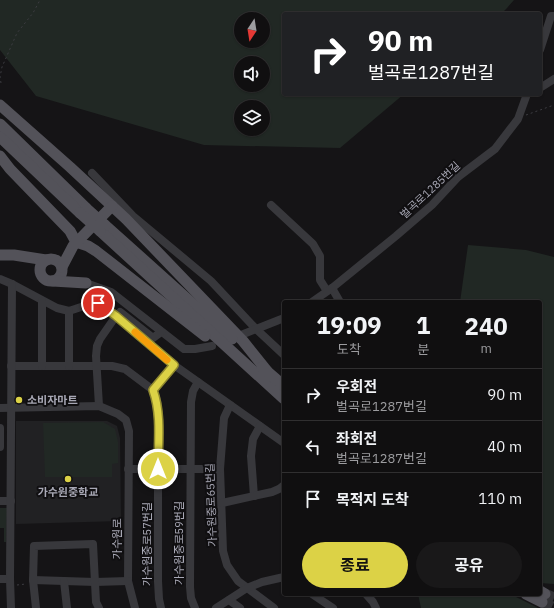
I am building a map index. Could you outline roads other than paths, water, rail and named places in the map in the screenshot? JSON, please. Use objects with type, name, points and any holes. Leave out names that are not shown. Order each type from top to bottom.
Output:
[{"type":"main road","points":[[0,105],[112,206],[243,341],[267,371]]},
{"type":"main road","points":[[0,124],[83,211]]},
{"type":"main road","points":[[0,137],[282,384]]},
{"type":"main road","points":[[0,156],[20,180],[70,231],[74,244],[62,268],[61,276],[53,281]]},
{"type":"main road","points":[[86,283],[46,280],[41,275],[41,265],[74,244],[112,206]]},
{"type":"main road","points":[[102,228],[282,396]]},
{"type":"main road","points":[[74,244],[96,251],[227,354],[255,372]]},
{"type":"main road","points":[[2,255],[14,255],[59,262],[62,268],[86,283]]},
{"type":"main road","points":[[2,255],[40,271]]},
{"type":"street","points":[[542,44],[553,13]]},
{"type":"street","points":[[542,87],[554,80]]},
{"type":"street","name":"벌곡로1285번길","points":[[315,300],[432,205],[458,177],[495,149],[518,119],[528,96]]},
{"type":"street","points":[[92,173],[133,216],[211,281],[256,329],[282,353]]},
{"type":"street","points":[[271,205],[313,244],[320,256],[320,280],[330,289],[338,300]]},
{"type":"street","points":[[0,279],[57,308],[70,311],[93,303],[98,303],[116,316],[174,365],[282,442]]},
{"type":"street","points":[[86,283],[111,292],[184,349],[212,346]]},
{"type":"street","points":[[11,608],[12,284]]},
{"type":"street","points":[[42,301],[42,366]]},
{"type":"street","points":[[70,311],[70,366]]},
{"type":"street","points":[[99,406],[97,346],[116,316],[120,312],[153,338],[161,332]]},
{"type":"street","points":[[241,335],[282,319]]},
{"type":"street","points":[[11,366],[112,366],[125,369],[153,390],[174,365]]},
{"type":"street","name":"가수원중로59번길","points":[[195,608],[191,598],[190,587],[190,470],[191,402],[193,391],[198,382]]},
{"type":"street","name":"가수원중로57번길","points":[[153,390],[158,410],[158,581],[161,608]]},
{"type":"street","name":"가수원중로65번길","points":[[230,405],[224,418],[220,469],[223,551],[227,565],[238,581],[274,608]]},
{"type":"street","name":"가수원로","points":[[0,408],[99,406],[118,414],[126,420],[129,431],[128,581],[135,608]]},
{"type":"street","points":[[254,496],[252,456],[253,439],[260,426]]},
{"type":"street","points":[[0,428],[0,447]]},
{"type":"street","points":[[128,469],[220,469]]},
{"type":"street","points":[[222,503],[279,490],[282,487]]},
{"type":"street","points":[[0,501],[11,501]]},
{"type":"street","points":[[36,608],[33,582],[34,546],[93,544],[96,602],[99,608]]},
{"type":"street","points":[[216,608],[247,588],[262,582],[282,577]]},
{"type":"street","points":[[0,579],[10,582]]},
{"type":"street","points":[[64,581],[67,608]]},
{"type":"street","points":[[33,582],[128,581]]},
{"type":"street","points":[[315,596],[333,608]]},
{"type":"street","points":[[368,596],[376,608]]},
{"type":"street","points":[[229,600],[240,608]]},
{"type":"tunnel","points":[[545,594],[554,598]]},
{"type":"tunnel","points":[[542,602],[554,608]]},
{"type":"place","name":"소비자마트","points":[[19,400]]},
{"type":"place","name":"가수원중학교","points":[[68,479]]}]
